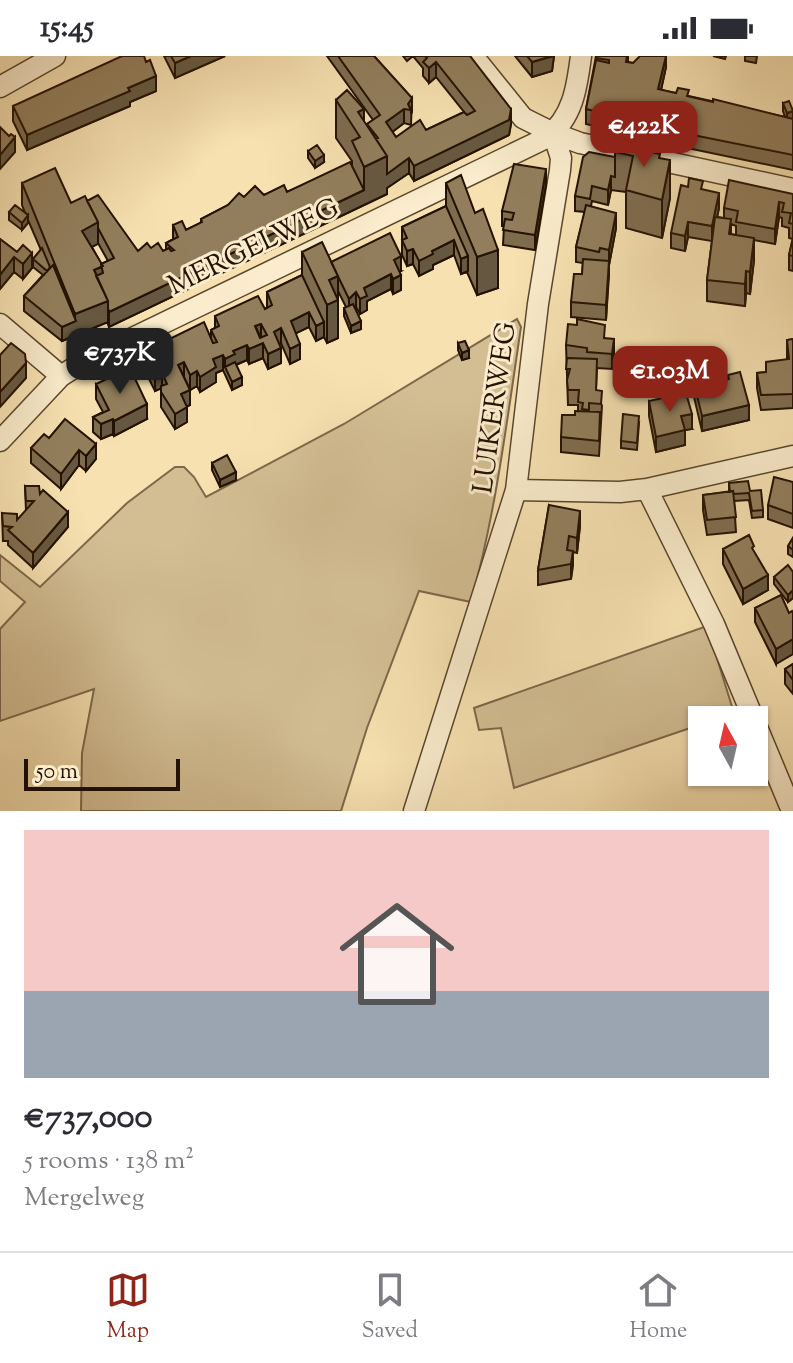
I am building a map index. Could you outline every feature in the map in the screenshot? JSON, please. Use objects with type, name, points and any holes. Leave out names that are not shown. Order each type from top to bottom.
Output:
[{"type":"street","points":[[0,87],[55,56]]},
{"type":"street","points":[[473,56],[523,118],[553,133],[580,143],[793,189]]},
{"type":"street","points":[[553,133],[573,101],[581,56]]},
{"type":"street","name":"MERGELWEG","points":[[0,441],[61,376],[91,357],[522,151],[553,133]]},
{"type":"street","name":"LUIKERWEG","points":[[414,811],[516,490],[538,304],[560,170],[561,158],[553,133]]},
{"type":"street","points":[[0,324],[61,376]]},
{"type":"street","points":[[516,490],[620,492],[647,489],[793,456]]},
{"type":"street","points":[[647,489],[714,624],[792,808]]},
{"type":"shaded area","points":[[517,319],[521,327],[500,466],[471,602],[419,591],[367,728],[341,811],[81,811],[82,753],[94,689],[0,721],[0,629],[25,602],[0,581],[0,555],[40,587],[127,503],[175,467],[184,467],[206,497],[344,424]]},
{"type":"shaded area","points":[[707,626],[732,706],[688,706],[688,729],[514,788],[501,728],[479,730],[474,708]]},
{"type":"building","points":[[122,56],[144,56],[146,62],[150,60],[156,76],[128,88],[130,91],[27,135],[13,106]]},
{"type":"building","points":[[171,56],[191,56],[175,63]]},
{"type":"building","points":[[338,56],[374,56],[412,98],[408,104],[411,110],[404,109],[386,122],[396,137],[420,120],[426,130],[464,112],[467,115],[475,111],[436,62],[429,68],[423,62],[427,58],[425,56],[470,56],[511,109],[509,120],[414,166],[409,158],[387,174],[387,156],[367,124],[380,115]]},
{"type":"building","points":[[527,56],[552,56],[532,62]]},
{"type":"building","points":[[596,56],[627,56],[626,62],[633,63],[640,56],[666,56],[658,89],[676,93],[678,88],[689,90],[687,96],[713,102],[713,99],[793,119],[793,155],[668,130],[586,109],[596,60],[609,63],[609,60]]},
{"type":"building","points":[[347,90],[364,109],[358,112],[387,156],[364,167],[352,141],[360,137],[336,100]]},
{"type":"building","points":[[789,101],[793,111],[787,113],[783,103]]},
{"type":"building","points":[[0,127],[9,136],[15,137],[0,155]]},
{"type":"building","points":[[619,135],[636,138],[634,148],[660,154],[659,158],[670,160],[662,200],[626,190],[633,156],[615,152]]},
{"type":"building","points":[[317,145],[324,155],[315,161],[308,151]]},
{"type":"building","points":[[589,152],[615,157],[615,177],[611,176],[608,190],[592,186],[590,199],[575,196],[583,157]]},
{"type":"building","points":[[350,162],[364,190],[109,312],[108,301],[96,276],[103,273],[101,264],[114,258],[87,201],[98,195],[138,251],[147,243],[151,248],[158,243],[163,251],[169,248],[171,251],[174,250],[166,243],[178,237],[173,225],[182,221],[186,230],[228,205],[239,193],[244,197],[255,186],[264,195],[284,185],[287,192]]},
{"type":"building","points":[[514,164],[546,169],[535,235],[503,230],[505,219],[512,220],[514,213],[502,211]]},
{"type":"building","points":[[55,168],[71,203],[85,196],[98,222],[82,231],[103,266],[94,270],[108,301],[75,314],[22,183]]},
{"type":"building","points":[[461,175],[475,213],[483,209],[498,250],[477,257],[446,183]]},
{"type":"building","points":[[689,178],[703,181],[701,189],[719,193],[712,226],[688,222],[685,236],[671,233],[681,185],[688,187]]},
{"type":"building","points":[[729,180],[793,194],[793,224],[789,223],[791,213],[782,212],[784,203],[779,202],[775,229],[736,222],[738,211],[724,208]]},
{"type":"building","points":[[15,205],[28,215],[22,223],[9,212]]},
{"type":"building","points":[[586,205],[616,213],[609,250],[600,248],[599,252],[576,247]]},
{"type":"building","points":[[446,206],[468,256],[461,259],[454,240],[419,261],[413,249],[407,251],[402,240],[407,238],[402,227]]},
{"type":"building","points":[[715,217],[731,219],[729,234],[754,238],[750,272],[746,271],[745,284],[707,280]]},
{"type":"building","points":[[390,233],[401,256],[394,260],[401,275],[393,279],[391,274],[364,288],[367,296],[360,299],[356,292],[349,299],[331,262]]},
{"type":"building","points":[[0,239],[17,252],[23,245],[32,253],[23,264],[14,257],[0,275]]},
{"type":"building","points":[[322,242],[338,276],[329,280],[338,300],[327,305],[302,252]]},
{"type":"building","points":[[42,248],[50,267],[47,271],[33,259]]},
{"type":"building","points":[[583,259],[609,261],[606,305],[571,302],[574,274],[582,274]]},
{"type":"building","points":[[53,265],[76,321],[62,327],[24,296]]},
{"type":"building","points":[[302,275],[324,322],[316,326],[309,312],[291,321],[300,344],[290,349],[281,328],[274,332],[281,348],[268,354],[263,343],[249,349],[247,345],[233,351],[235,354],[225,359],[223,355],[213,359],[216,367],[200,377],[197,371],[190,375],[184,362],[178,365],[190,390],[181,394],[187,407],[175,414],[161,392],[161,386],[167,384],[162,373],[155,376],[143,352],[204,322],[213,343],[217,342],[211,330],[219,326],[215,316],[258,296],[265,309],[272,305],[267,292]],"holes":[[[261,324],[267,335],[260,338],[255,326]]]},
{"type":"building","points":[[353,304],[361,321],[351,326],[344,308]]},
{"type":"building","points":[[577,319],[605,325],[604,338],[614,339],[612,354],[587,352],[587,348],[566,345],[568,324],[577,325]]},
{"type":"building","points":[[793,339],[793,394],[761,395],[757,373],[766,372],[766,362],[789,359],[787,340]]},
{"type":"building","points":[[465,341],[469,350],[462,353],[458,343]]},
{"type":"building","points":[[11,343],[25,354],[26,363],[0,392],[0,355]]},
{"type":"building","points":[[567,358],[597,359],[596,390],[602,391],[601,404],[589,403],[589,410],[582,409],[583,403],[578,402],[579,390],[568,390],[570,369],[566,369]]},
{"type":"building","points":[[688,359],[693,379],[682,381],[677,362]]},
{"type":"building","points":[[235,362],[242,377],[232,382],[225,367]]},
{"type":"building","points":[[130,368],[147,404],[114,421],[101,424],[93,417],[109,410],[96,384]]},
{"type":"building","points":[[740,372],[749,405],[702,416],[694,383],[706,380],[708,384],[729,379],[728,375]]},
{"type":"building","points":[[686,393],[692,414],[681,416],[685,430],[656,437],[649,401]]},
{"type":"building","points":[[575,411],[600,412],[599,441],[561,437],[562,415],[575,415]]},
{"type":"building","points":[[623,414],[639,416],[637,443],[621,441]]},
{"type":"building","points":[[65,419],[96,444],[86,456],[79,450],[61,474],[31,448],[44,434],[49,438]]},
{"type":"building","points":[[227,455],[236,472],[220,480],[212,463]]},
{"type":"building","points":[[774,477],[793,482],[793,514],[768,505]]},
{"type":"building","points":[[748,481],[750,491],[761,490],[763,510],[752,511],[749,493],[730,492],[729,483]]},
{"type":"building","points":[[25,486],[39,486],[40,494],[43,490],[68,512],[33,553],[8,530],[12,527],[3,526],[2,513],[17,514],[17,520],[34,501],[26,501]]},
{"type":"building","points":[[733,491],[736,517],[707,520],[703,495]]},
{"type":"building","points":[[549,505],[580,511],[577,538],[569,536],[567,550],[573,551],[571,564],[538,570]]},
{"type":"building","points":[[749,535],[752,548],[768,575],[743,589],[723,549]]},
{"type":"building","points":[[788,565],[793,572],[793,590],[788,595],[774,577]]},
{"type":"building","points":[[781,595],[789,613],[793,613],[793,639],[776,649],[755,608]]},
{"type":"building","points":[[793,664],[793,680],[785,669]]}]
